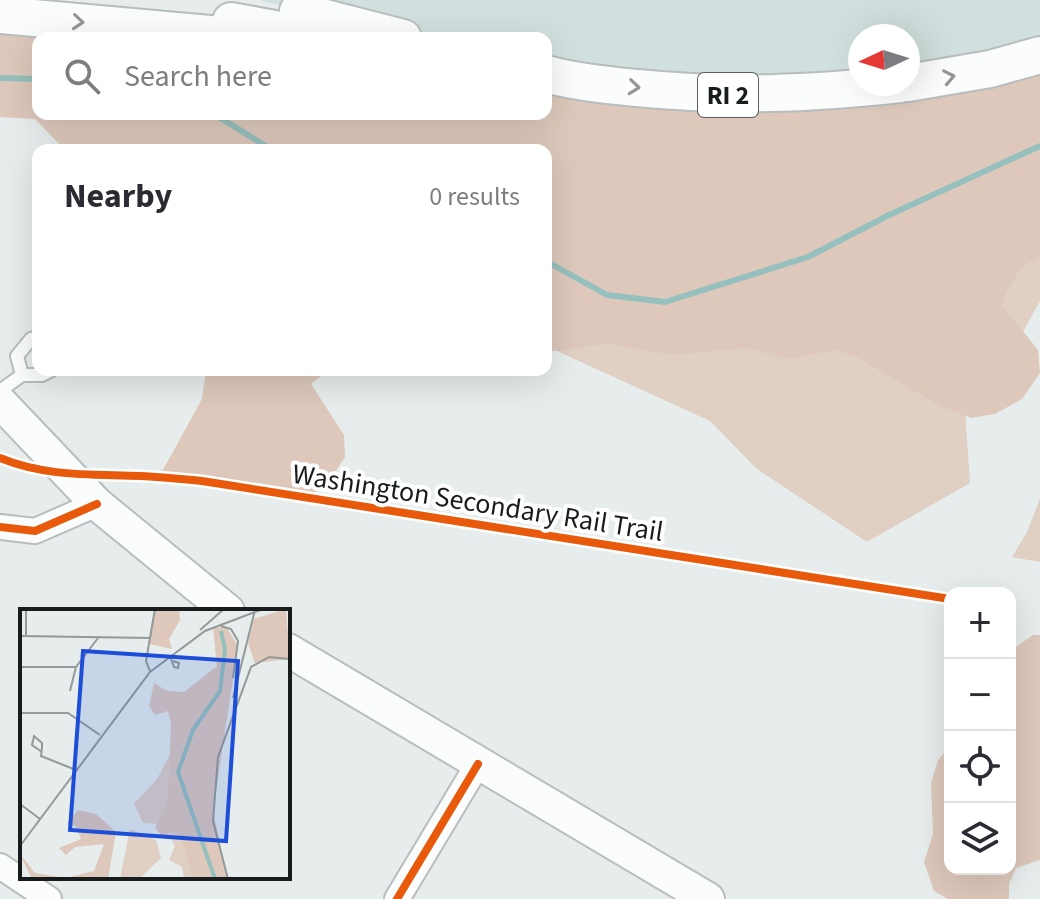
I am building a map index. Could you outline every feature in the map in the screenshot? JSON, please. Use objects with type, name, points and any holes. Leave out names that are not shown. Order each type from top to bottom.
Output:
[{"type":"main road","points":[[119,0],[292,32]]},
{"type":"main road","points":[[254,0],[379,32]]},
{"type":"main road","points":[[0,15],[189,32]]},
{"type":"main road","points":[[920,81],[990,69],[1040,55]]},
{"type":"main road","name":"RI 2","points":[[552,75],[588,83],[727,95],[848,90]]},
{"type":"main road","points":[[0,402],[97,504],[226,609]]},
{"type":"main road","points":[[290,651],[697,896]]},
{"type":"street","points":[[0,527],[35,531],[97,504]]},
{"type":"street","points":[[397,899],[478,764]]},
{"type":"street","points":[[0,866],[49,899]]},
{"type":"lane","points":[[22,375],[17,356],[32,339]]},
{"type":"lane","points":[[0,391],[22,375],[32,375]]},
{"type":"shaded area","points":[[260,0],[1040,0],[1040,54],[920,79],[920,24],[848,24],[848,84],[552,74],[552,32],[383,32]]},
{"type":"shaded area","points":[[0,14],[190,32],[32,32],[32,119],[0,117]]},
{"type":"shaded area","points":[[1040,54],[1040,258],[1020,271],[1002,305],[1038,350],[1040,373],[1022,399],[995,414],[971,418],[940,406],[855,356],[834,350],[788,359],[746,348],[672,355],[609,344],[552,351],[552,144],[59,144],[36,120],[552,120],[552,75],[711,94],[848,77],[848,96],[920,96],[920,69]]},
{"type":"shaded area","points":[[552,214],[962,366],[970,483],[867,542],[757,469],[710,421],[552,349]]},
{"type":"shaded area","points":[[1040,258],[1040,301],[1023,332],[1002,305],[1020,271]]},
{"type":"shaded area","points":[[205,376],[321,376],[311,384],[344,435],[345,457],[323,490],[291,498],[235,487],[180,485],[159,477],[202,399]]},
{"type":"shaded area","points":[[1040,499],[1040,562],[1012,557],[1027,532]]},
{"type":"shaded area","points":[[1033,635],[1040,635],[1040,860],[1016,868],[1016,659],[1016,647]]},
{"type":"shaded area","points":[[944,753],[944,875],[1013,875],[1009,884],[1009,899],[948,899],[934,891],[924,862],[933,834],[931,783],[938,760]]},
{"type":"waterway","points":[[0,78],[32,79]]},
{"type":"waterway","points":[[224,120],[262,144]]},
{"type":"waterway","points":[[552,264],[607,295],[665,302],[808,257],[889,215],[1040,146]]},
{"type":"cycle path","name":"Washington Secondary Rail Trail","points":[[0,458],[52,472],[202,481],[944,598]]},
{"type":"cycle path","points":[[0,527],[35,531],[97,504]]},
{"type":"cycle path","points":[[397,899],[478,764]]}]
